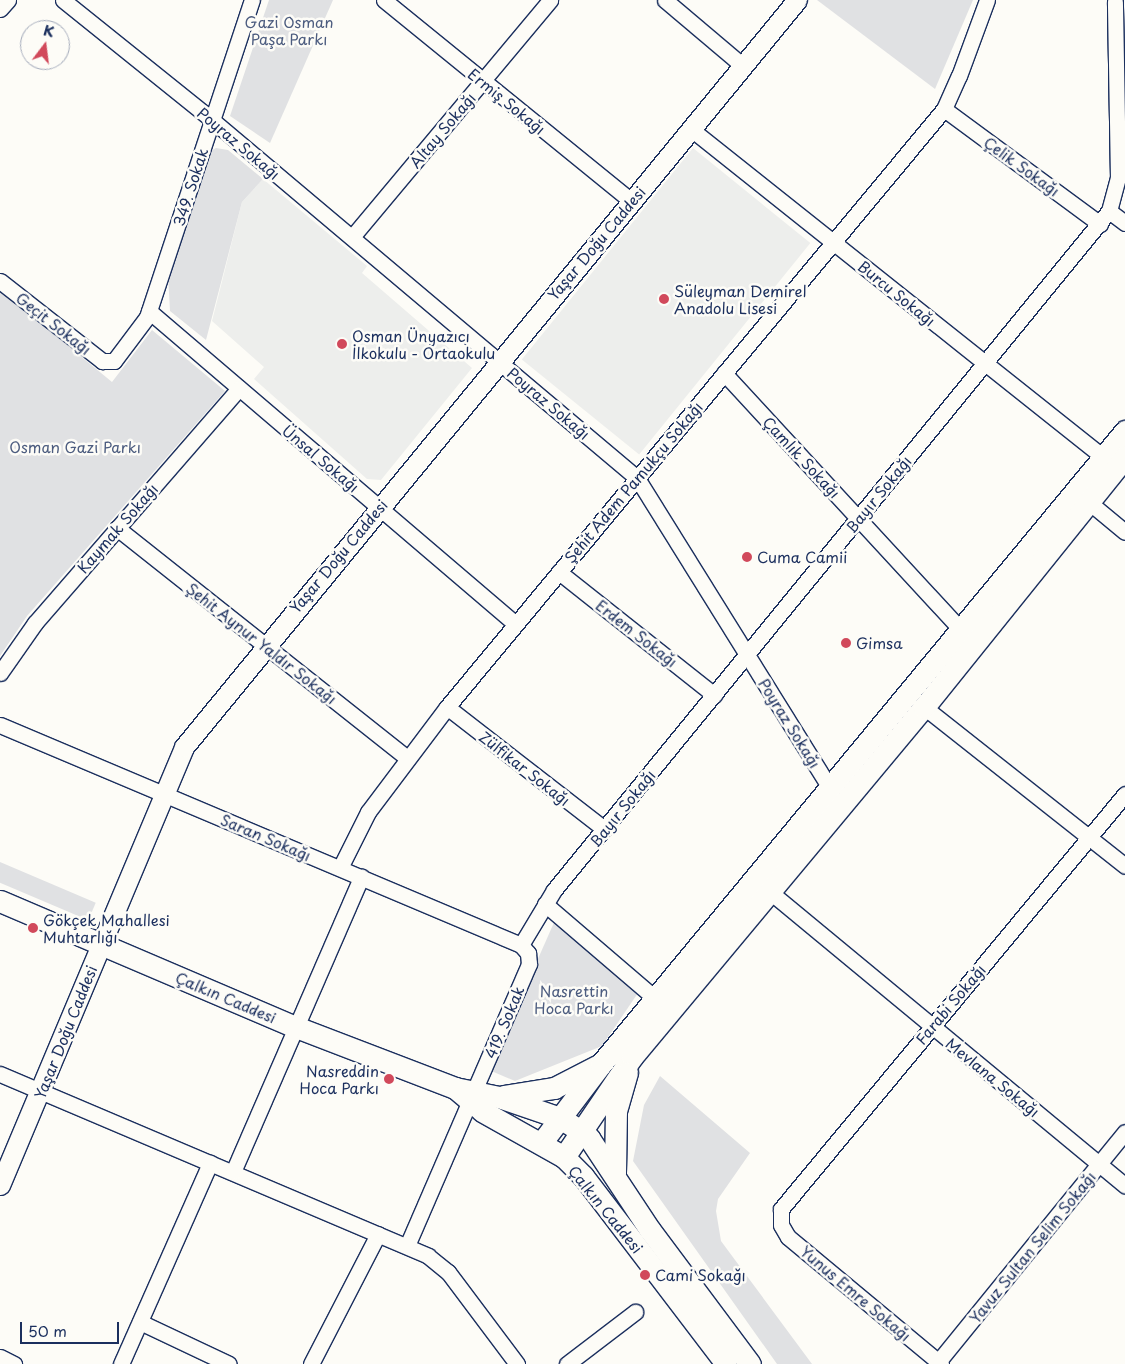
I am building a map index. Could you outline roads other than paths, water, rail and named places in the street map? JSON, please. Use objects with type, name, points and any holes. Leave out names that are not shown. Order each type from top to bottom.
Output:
[{"type":"main road","points":[[542,1142],[601,1064],[1125,431]]},
{"type":"main road","points":[[564,1157],[632,1057],[924,707],[1090,503],[1125,457]]},
{"type":"main road","name":"Çalkın Caddesi","points":[[0,901],[296,1027],[466,1093],[564,1157],[583,1176],[726,1364]]},
{"type":"main road","points":[[615,1173],[616,1111],[632,1057]]},
{"type":"main road","name":"Çalkın Caddesi","points":[[466,1093],[499,1096],[554,1088],[601,1064]]},
{"type":"main road","name":"Çalkın Caddesi","points":[[499,1096],[560,1118],[581,1131],[615,1173],[650,1230],[750,1364]]},
{"type":"street","points":[[0,9],[8,0]]},
{"type":"street","name":"Poyraz Sokağı","points":[[63,0],[212,120],[637,478],[830,788]]},
{"type":"street","name":"349. Sokak","points":[[108,363],[114,361],[149,311],[252,0]]},
{"type":"street","name":"Ermiş Sokağı","points":[[384,0],[631,201]]},
{"type":"street","name":"Altay Sokağı","points":[[352,238],[550,0]]},
{"type":"street","points":[[665,0],[743,66]]},
{"type":"street","name":"Yaşar Doğu Caddesi","points":[[0,1185],[41,1091],[162,793],[184,747],[265,644],[798,0]]},
{"type":"street","name":"Şehit Adem Pamukçu Sokağı","points":[[340,868],[368,812],[447,707],[944,108],[960,76],[987,0]]},
{"type":"street","name":"Bayır Sokağı","points":[[524,949],[545,904],[604,828],[1112,211],[1118,178],[1118,1]]},
{"type":"street","name":"Çelik Sokağı","points":[[944,108],[1112,211],[1125,222]]},
{"type":"street","name":"Burcu Sokağı","points":[[691,129],[1103,458]]},
{"type":"street","name":"Geçit Sokağı","points":[[0,280],[108,363]]},
{"type":"street","name":"Ünsal Sokağı","points":[[149,311],[516,624]]},
{"type":"street","name":"Çamlık Sokağı","points":[[724,373],[961,630]]},
{"type":"street","name":"Kaymak Sokağı","points":[[0,673],[35,623],[239,388]]},
{"type":"street","points":[[1090,503],[1125,532]]},
{"type":"street","name":"Şehit Aynur Yaldır Sokağı","points":[[117,528],[407,758]]},
{"type":"street","name":"Erdem Sokağı","points":[[559,572],[714,695]]},
{"type":"street","name":"Zülfikar Sokağı","points":[[447,707],[604,828]]},
{"type":"street","points":[[924,707],[1125,866]]},
{"type":"street","name":"Saran Sokağı","points":[[0,725],[340,868],[524,949]]},
{"type":"street","name":"Farabi Sokağı","points":[[780,1217],[785,1200],[1125,794]]},
{"type":"street","points":[[233,1172],[360,877]]},
{"type":"street","name":"Mevlana Sokağı","points":[[769,891],[1125,1185]]},
{"type":"street","points":[[545,904],[656,999]]},
{"type":"street","name":"419. Sokak","points":[[407,1246],[466,1093],[529,964],[524,949]]},
{"type":"street","points":[[0,1074],[407,1246],[448,1272],[512,1362]]},
{"type":"street","name":"Yavuz Sultan Selim Sokağı","points":[[939,1363],[1125,1132]]},
{"type":"street","points":[[121,1364],[210,1162]]},
{"type":"street","name":"Yunus Emre Sokağı","points":[[780,1217],[788,1237],[939,1363]]},
{"type":"street","points":[[311,1364],[378,1234]]},
{"type":"street","points":[[567,1364],[635,1312]]},
{"type":"street","points":[[140,1322],[229,1364]]},
{"type":"street","points":[[0,1357],[14,1364]]},
{"type":"place","name":"Süleyman Demirel Anadolu Lisesi","points":[[664,299]]},
{"type":"place","name":"Osman Ünyazıcı İlkokulu - Ortaokulu","points":[[342,344]]},
{"type":"place","name":"Cuma Camii","points":[[747,557]]},
{"type":"place","name":"Gimsa","points":[[846,643]]},
{"type":"place","name":"Gökçek Mahallesi Muhtarlığı","points":[[33,928]]},
{"type":"place","name":"Nasreddin Hoca Parkı","points":[[389,1079]]},
{"type":"place","name":"Cami Sokağı","points":[[645,1275]]},
{"type":"park label","name":"Gazi Osman Paşa Parkı","points":[[289,30]]},
{"type":"park label","name":"Osman Gazi Parkı","points":[[75,447]]},
{"type":"park label","name":"Nasrettin Hoca Parkı","points":[[574,998]]}]
